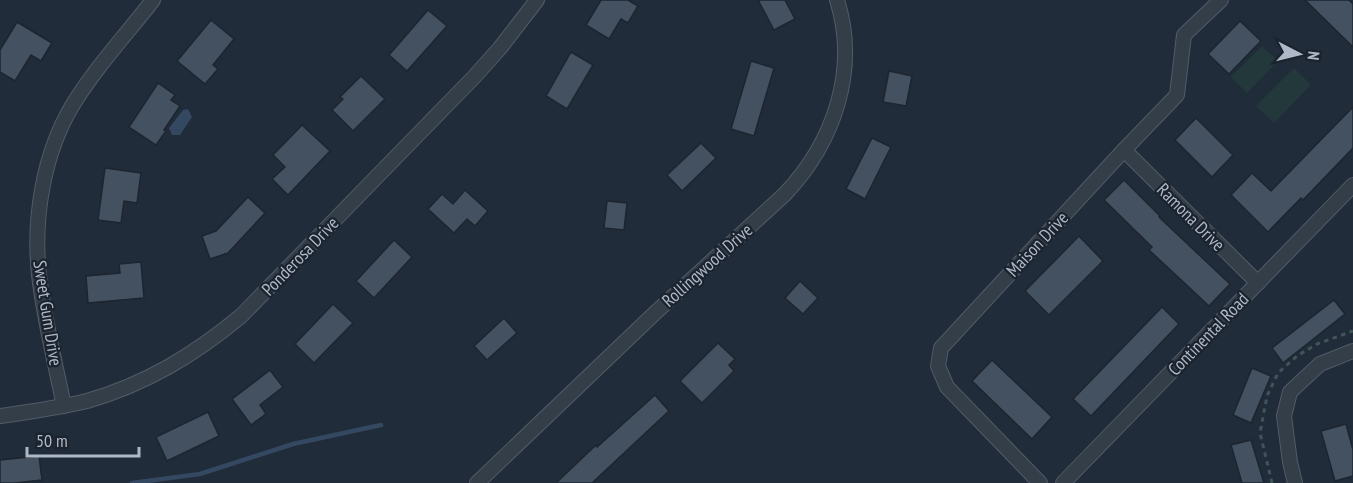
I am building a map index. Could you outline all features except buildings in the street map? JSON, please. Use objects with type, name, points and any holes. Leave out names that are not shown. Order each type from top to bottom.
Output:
[{"type":"street","name":"Sweet Gum Drive","points":[[64,406],[39,275],[38,228],[45,175],[71,108],[153,0]]},
{"type":"street","name":"Ponderosa Drive","points":[[0,416],[44,410],[98,397],[149,378],[211,340],[241,316],[474,77],[537,0]]},
{"type":"street","name":"Rollingwood Drive","points":[[477,483],[785,194],[814,159],[835,113],[845,71],[846,45],[837,0]]},
{"type":"street","name":"Maison Drive","points":[[1040,483],[946,387],[938,366],[941,348],[1177,95],[1184,35],[1221,0]]},
{"type":"street","name":"Ramona Drive","points":[[1124,150],[1258,283]]},
{"type":"street","name":"Continental Road","points":[[1063,483],[1353,185]]},
{"type":"street","points":[[1295,483],[1284,416],[1290,392],[1320,364],[1353,351]]},
{"type":"green space","points":[[1262,46],[1278,61],[1247,93],[1231,77]]},
{"type":"green space","points":[[1294,68],[1311,85],[1274,123],[1256,106]]},
{"type":"water","points":[[188,109],[192,117],[180,135],[172,135],[169,128],[183,110]]},
{"type":"waterway","points":[[132,483],[200,474],[293,444],[381,425]]}]
